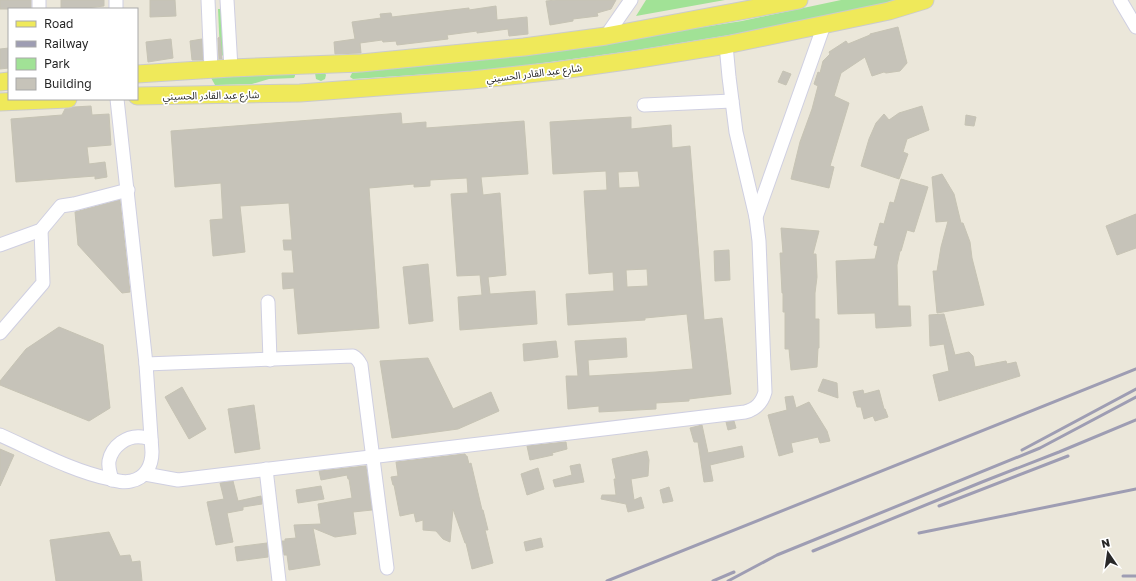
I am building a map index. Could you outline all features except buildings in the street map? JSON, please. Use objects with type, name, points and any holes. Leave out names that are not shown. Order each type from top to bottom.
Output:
[{"type":"main road","points":[[138,74],[231,68],[361,63],[524,47],[606,36],[799,0]]},
{"type":"main road","name":"شارع عبد القادر الحسيني","points":[[138,96],[300,93],[472,80],[555,71],[726,45],[889,12],[925,0]]},
{"type":"main road","points":[[335,90],[331,83],[330,75],[336,64]]},
{"type":"main road","points":[[298,66],[304,79],[300,93]]},
{"type":"main road","points":[[0,102],[45,100]]},
{"type":"street","points":[[208,0],[211,69]]},
{"type":"street","points":[[227,0],[231,68]]},
{"type":"street","points":[[606,36],[631,0]]},
{"type":"street","points":[[1120,0],[1136,27]]},
{"type":"street","points":[[756,217],[824,26]]},
{"type":"street","points":[[145,474],[178,480],[745,412],[754,409],[762,401],[765,392],[759,241],[756,217],[736,132],[726,45]]},
{"type":"street","points":[[0,435],[84,472],[124,482],[138,479],[145,474],[152,460],[152,440],[146,364],[117,100]]},
{"type":"street","points":[[644,105],[732,101]]},
{"type":"street","points":[[0,245],[41,230],[61,206],[128,190]]},
{"type":"street","points":[[0,334],[43,283],[41,230]]},
{"type":"street","points":[[268,302],[270,360]]},
{"type":"street","points":[[146,364],[353,356],[356,358],[361,366],[388,568]]},
{"type":"street","points":[[112,480],[109,471],[109,462],[117,445],[133,437],[143,437],[152,440]]},
{"type":"street","points":[[266,469],[279,581]]},
{"type":"green space","points":[[646,0],[725,0],[636,16]]},
{"type":"green space","points":[[841,0],[901,0],[748,32],[631,51],[491,70],[353,79],[350,77],[352,73],[378,70],[389,65],[594,44],[742,21]]},
{"type":"green space","points":[[218,9],[225,9],[226,55],[223,56],[220,53]]},
{"type":"green space","points":[[324,71],[326,75],[325,79],[321,81],[316,79],[315,73]]},
{"type":"green space","points":[[295,74],[294,78],[269,79],[252,84],[215,85],[210,76]]},
{"type":"railway","points":[[607,581],[1136,369]]},
{"type":"railway","points":[[1022,450],[1136,389]]},
{"type":"railway","points":[[728,581],[777,555],[1040,448],[1136,397]]},
{"type":"railway","points":[[813,551],[1136,420]]},
{"type":"railway","points":[[939,506],[1068,456]]},
{"type":"railway","points":[[919,533],[1136,489]]},
{"type":"railway","points":[[713,581],[734,572]]},
{"type":"railway","points":[[1123,576],[1136,576]]}]
